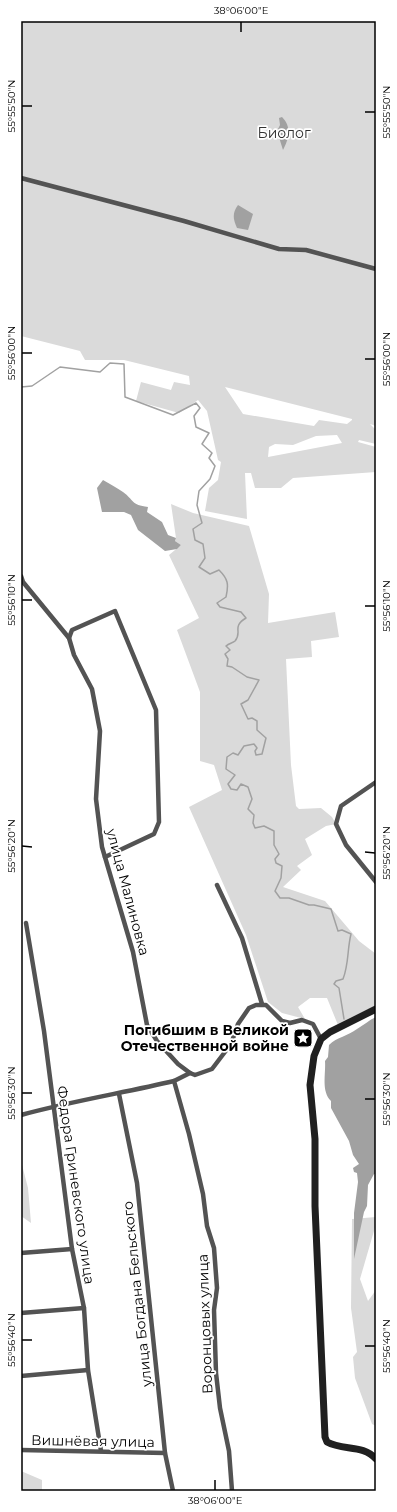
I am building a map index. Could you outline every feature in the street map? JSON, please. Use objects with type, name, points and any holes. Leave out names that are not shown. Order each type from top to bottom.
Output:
[{"type":"street","points":[[21,178],[184,221],[279,249],[306,250],[376,269]]},
{"type":"street","points":[[21,576],[23,582],[69,638]]},
{"type":"street","points":[[69,638],[72,630],[115,611],[156,710],[159,822],[154,834],[105,857]]},
{"type":"street","name":"улица Малиновка","points":[[69,638],[74,655],[92,689],[100,731],[96,799],[102,847],[133,952],[147,1025],[157,1041],[178,1064],[190,1074]]},
{"type":"street","points":[[376,782],[341,806],[336,824],[346,845],[376,882]]},
{"type":"street","points":[[217,885],[242,938],[262,1004]]},
{"type":"street","name":"Федора Гриневского улица","points":[[26,923],[54,1106],[72,1249],[84,1308],[88,1370],[101,1451]]},
{"type":"street","points":[[21,1115],[54,1106],[119,1094],[174,1081],[190,1074],[199,1074],[212,1069],[231,1044],[238,1024],[248,1008],[256,1004],[266,1005],[282,1021],[290,1023],[302,1020],[313,1024],[321,1039]]},
{"type":"street","points":[[376,1009],[330,1032],[321,1039],[314,1056],[310,1085],[315,1138],[315,1206],[325,1437],[327,1442],[334,1446],[360,1449],[372,1454],[376,1459]]},
{"type":"street","name":"Воронцовых улица","points":[[174,1081],[189,1134],[203,1194],[207,1226],[214,1248],[217,1288],[214,1310],[216,1373],[220,1408],[229,1451],[232,1491]]},
{"type":"street","name":"улица Богдана Бельского","points":[[119,1094],[137,1183],[166,1453],[173,1491]]},
{"type":"street","points":[[21,1253],[72,1249]]},
{"type":"street","points":[[21,1313],[84,1308]]},
{"type":"street","points":[[21,1376],[88,1370]]},
{"type":"street","name":"Вишнёвая улица","points":[[21,1450],[166,1453]]},
{"type":"green space","name":"Биолог","points":[[21,21],[376,21],[376,426],[370,424],[376,430],[376,444],[359,440],[358,442],[376,447],[376,472],[293,478],[281,488],[255,488],[251,473],[245,473],[247,519],[205,511],[209,488],[218,480],[221,462],[218,460],[207,411],[198,400],[179,413],[136,401],[141,382],[171,390],[174,382],[190,385],[189,376],[124,360],[85,360],[80,351],[21,336]],"holes":[[[225,387],[352,419],[352,420],[347,424],[319,420],[314,426],[243,414]],[[337,435],[342,443],[268,457],[269,447],[275,444],[293,445],[316,436]]]},
{"type":"green space","points":[[171,504],[193,513],[249,526],[269,594],[268,623],[335,612],[339,637],[311,641],[312,657],[286,659],[291,765],[296,806],[299,809],[321,808],[332,817],[336,824],[326,826],[305,839],[312,855],[297,866],[301,870],[283,887],[325,901],[359,941],[376,954],[376,1005],[338,1025],[327,998],[310,998],[298,1007],[305,1019],[282,1013],[268,1002],[246,935],[189,807],[222,790],[214,765],[200,761],[200,692],[177,630],[199,618],[169,555],[181,545],[175,541],[176,538]]},
{"type":"green space","points":[[297,1030],[305,1032],[310,1037],[307,1048],[300,1048],[294,1042]]},
{"type":"green space","points":[[21,1161],[28,1188],[31,1223],[21,1216]]},
{"type":"green space","points":[[376,1217],[376,1224],[360,1279],[368,1301],[376,1290],[376,1426],[372,1424],[355,1378],[353,1357],[357,1352],[351,1308],[352,1219]]},
{"type":"green space","points":[[21,1471],[42,1480],[42,1491],[21,1491]]},
{"type":"shaded area","points":[[282,117],[288,129],[287,142],[283,150],[277,131],[280,125],[279,118]]},
{"type":"shaded area","points":[[238,205],[253,214],[248,230],[237,228],[234,213]]},
{"type":"shaded area","points":[[103,480],[123,492],[138,505],[148,507],[147,512],[162,522],[168,535],[176,538],[175,541],[181,545],[177,549],[165,551],[138,530],[131,515],[124,512],[102,512],[97,488]]},
{"type":"shaded area","points":[[376,1017],[376,1174],[374,1174],[368,1185],[367,1206],[364,1212],[354,1259],[354,1213],[358,1182],[357,1173],[354,1172],[353,1168],[359,1164],[353,1155],[349,1141],[331,1108],[331,1101],[325,1087],[325,1061],[328,1057],[329,1045],[335,1040],[354,1031]]},
{"type":"waterway","points":[[21,387],[32,386],[60,367],[100,372],[110,363],[124,364],[125,397],[173,415],[196,403],[200,408],[194,416],[196,427],[209,433],[202,444],[212,453],[209,458],[215,466],[210,479],[199,491],[197,505],[202,523],[193,529],[195,540],[203,544],[205,558],[199,567],[210,574],[219,570],[222,573],[227,582],[227,592],[226,597],[217,603],[220,607],[241,612],[246,618],[239,624],[238,635],[235,641],[226,646],[230,650],[225,654],[228,659],[227,666],[232,667],[247,677],[259,680],[248,700],[241,704],[248,719],[252,718],[257,721],[257,730],[266,738],[262,754],[256,755],[255,751],[257,748],[254,744],[244,746],[238,755],[233,753],[227,757],[226,769],[235,775],[228,784],[231,789],[237,790],[241,784],[248,787],[252,799],[248,809],[254,815],[253,823],[255,828],[264,826],[274,831],[274,845],[279,854],[275,859],[276,863],[282,866],[281,878],[275,891],[280,898],[289,898],[309,905],[331,909],[338,931],[342,930],[351,934],[343,979],[336,981],[334,984],[339,988],[344,1019]]},
{"type":"place","name":"Погибшим в Великой Отечественной войне","points":[[303,1038]]}]
